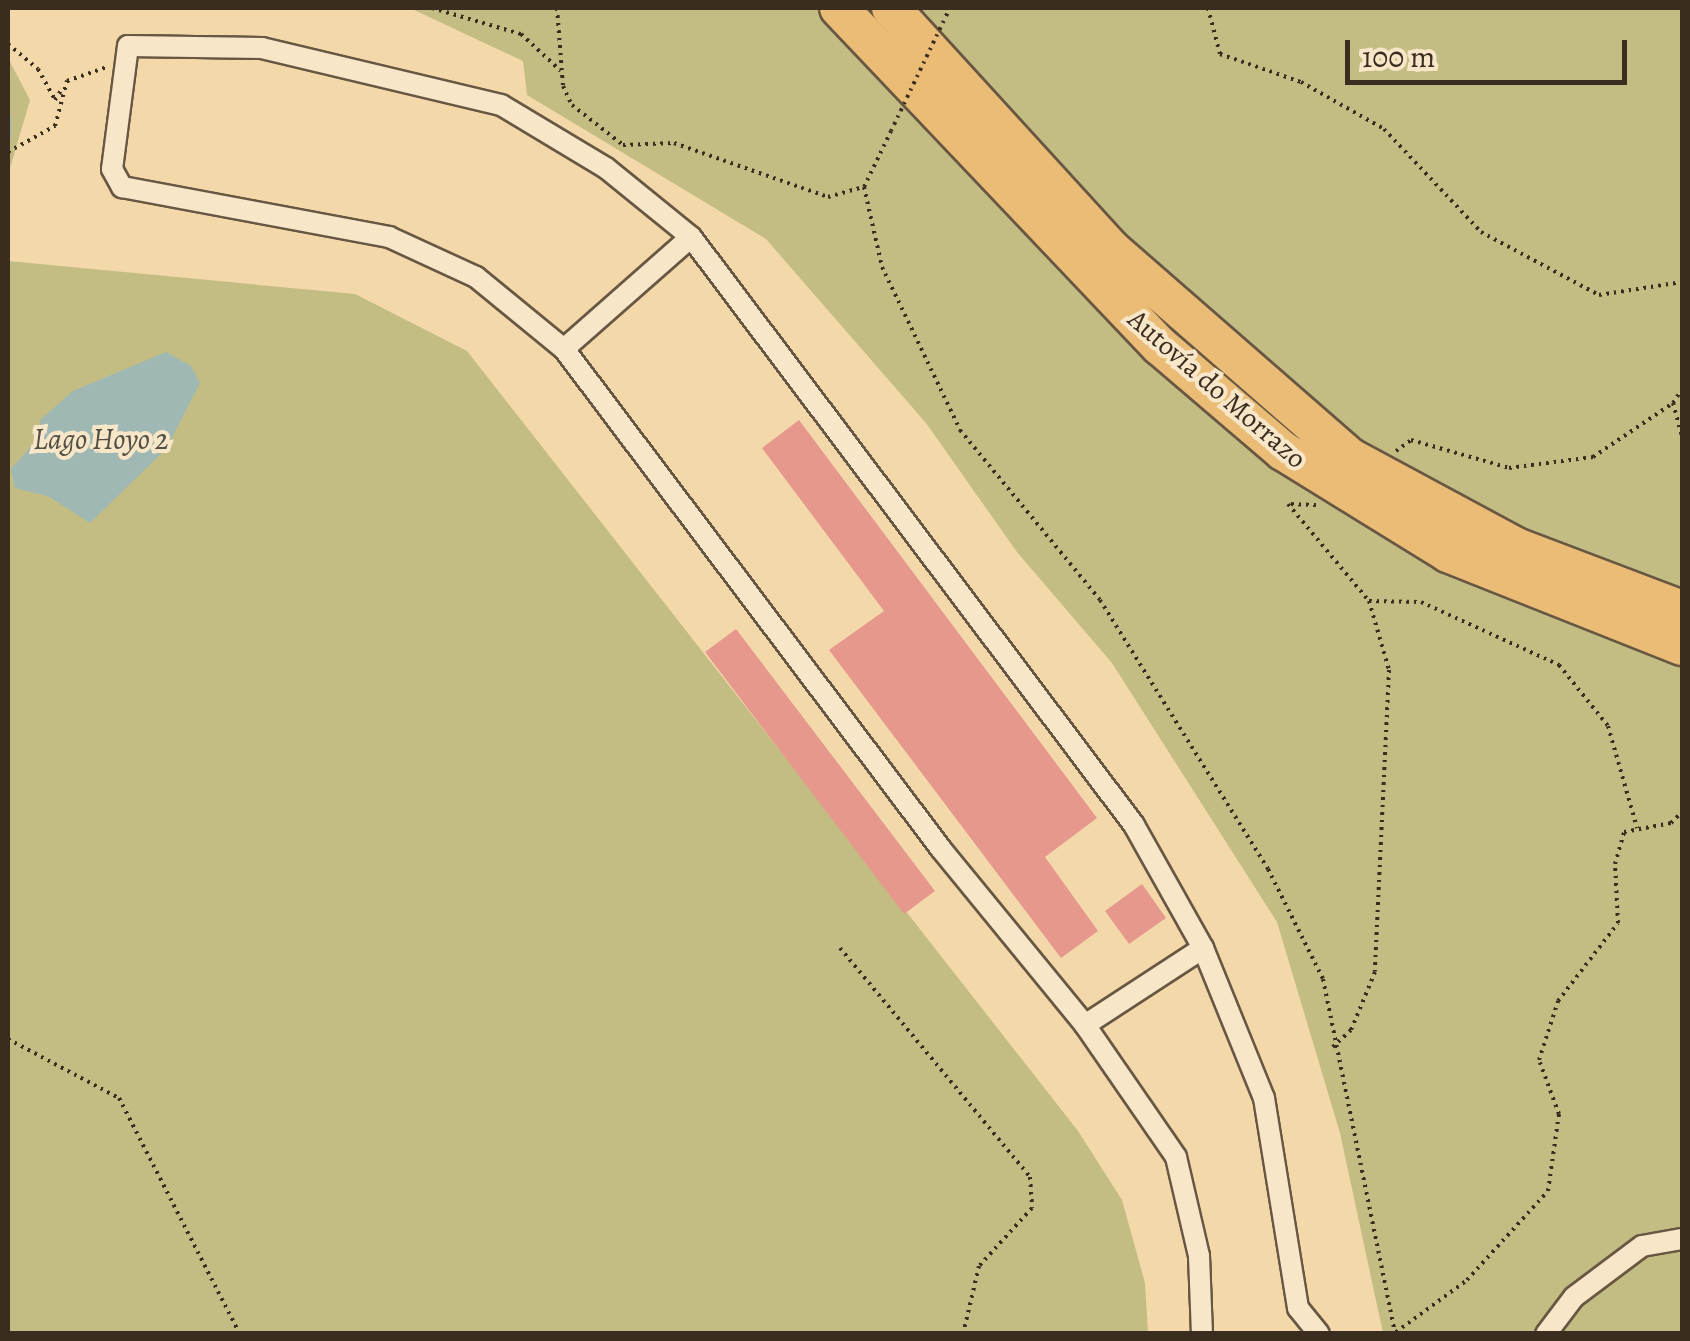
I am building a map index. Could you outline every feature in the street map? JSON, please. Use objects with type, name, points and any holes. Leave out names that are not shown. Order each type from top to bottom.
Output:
[{"type":"highway","name":"Autovía do Morrazo","points":[[839,8],[1160,346],[1337,501],[1513,584],[1682,646]]},
{"type":"highway","name":"Autovía do Morrazo","points":[[891,8],[1164,302],[1351,458],[1516,547],[1682,610]]},
{"type":"highway","points":[[1337,501],[1370,526],[1438,566],[1682,673]]},
{"type":"street","points":[[1202,1334],[1199,1256],[1176,1158],[1085,1025],[941,848],[564,349],[476,277],[390,236],[122,188],[112,169],[120,64],[128,46],[262,48],[501,105],[606,168],[691,237],[1134,825],[1203,948],[1264,1098],[1299,1334]]},
{"type":"street","points":[[564,349],[691,237]]},
{"type":"street","points":[[1085,1025],[1203,948]]},
{"type":"street","points":[[1546,1334],[1574,1297],[1642,1246],[1682,1238]]},
{"type":"street","points":[[1298,1308],[1319,1334]]},
{"type":"path","points":[[432,8],[522,34],[561,70]]},
{"type":"path","points":[[557,8],[561,70],[572,105],[622,145],[674,144],[828,197],[864,187]]},
{"type":"path","points":[[950,8],[864,187],[882,267],[960,430],[1100,600],[1209,770],[1323,978],[1333,1047],[1395,1333],[1467,1280],[1548,1191],[1559,1114],[1539,1060],[1558,1001],[1618,923],[1615,864],[1624,832],[1660,826],[1682,812]]},
{"type":"path","points":[[1208,8],[1220,54],[1301,82],[1384,129],[1482,232],[1599,295],[1682,282]]},
{"type":"path","points":[[8,44],[38,68],[55,100],[67,81],[120,64]]},
{"type":"path","points":[[8,152],[55,126],[67,81]]},
{"type":"path","points":[[1396,451],[1411,440],[1509,468],[1593,457],[1673,404],[1682,388]]},
{"type":"path","points":[[1673,404],[1682,436]]},
{"type":"path","points":[[1333,1047],[1351,1030],[1374,972],[1390,687],[1369,601],[1288,504],[1337,501]]},
{"type":"path","points":[[1369,601],[1421,602],[1559,665],[1608,726],[1638,830]]},
{"type":"path","points":[[840,948],[1030,1177],[1032,1208],[979,1266],[963,1334]]},
{"type":"path","points":[[8,1039],[120,1098],[240,1334]]},
{"type":"shaded area","points":[[410,8],[1682,8],[1682,1333],[1383,1333],[1340,1133],[1277,922],[1112,663],[1017,552],[926,423],[766,239],[527,95],[523,61]]},
{"type":"shaded area","points":[[8,58],[30,100],[8,175]]},
{"type":"shaded area","points":[[8,261],[355,294],[467,351],[1078,1131],[1122,1200],[1145,1283],[1148,1333],[8,1333]]},
{"type":"water","name":"Lago Hoyo 2","points":[[166,352],[191,366],[200,383],[166,449],[90,523],[48,496],[15,488],[11,469],[41,435],[40,420],[73,391]]},
{"type":"building","points":[[799,420],[1097,818],[1045,857],[1098,931],[1061,958],[829,650],[884,611],[762,448]]},
{"type":"building","points":[[736,629],[935,891],[904,914],[705,652]]},
{"type":"building","points":[[1142,884],[1166,918],[1129,944],[1105,911]]},
{"type":"waterway","points":[[8,116],[8,136]]}]
